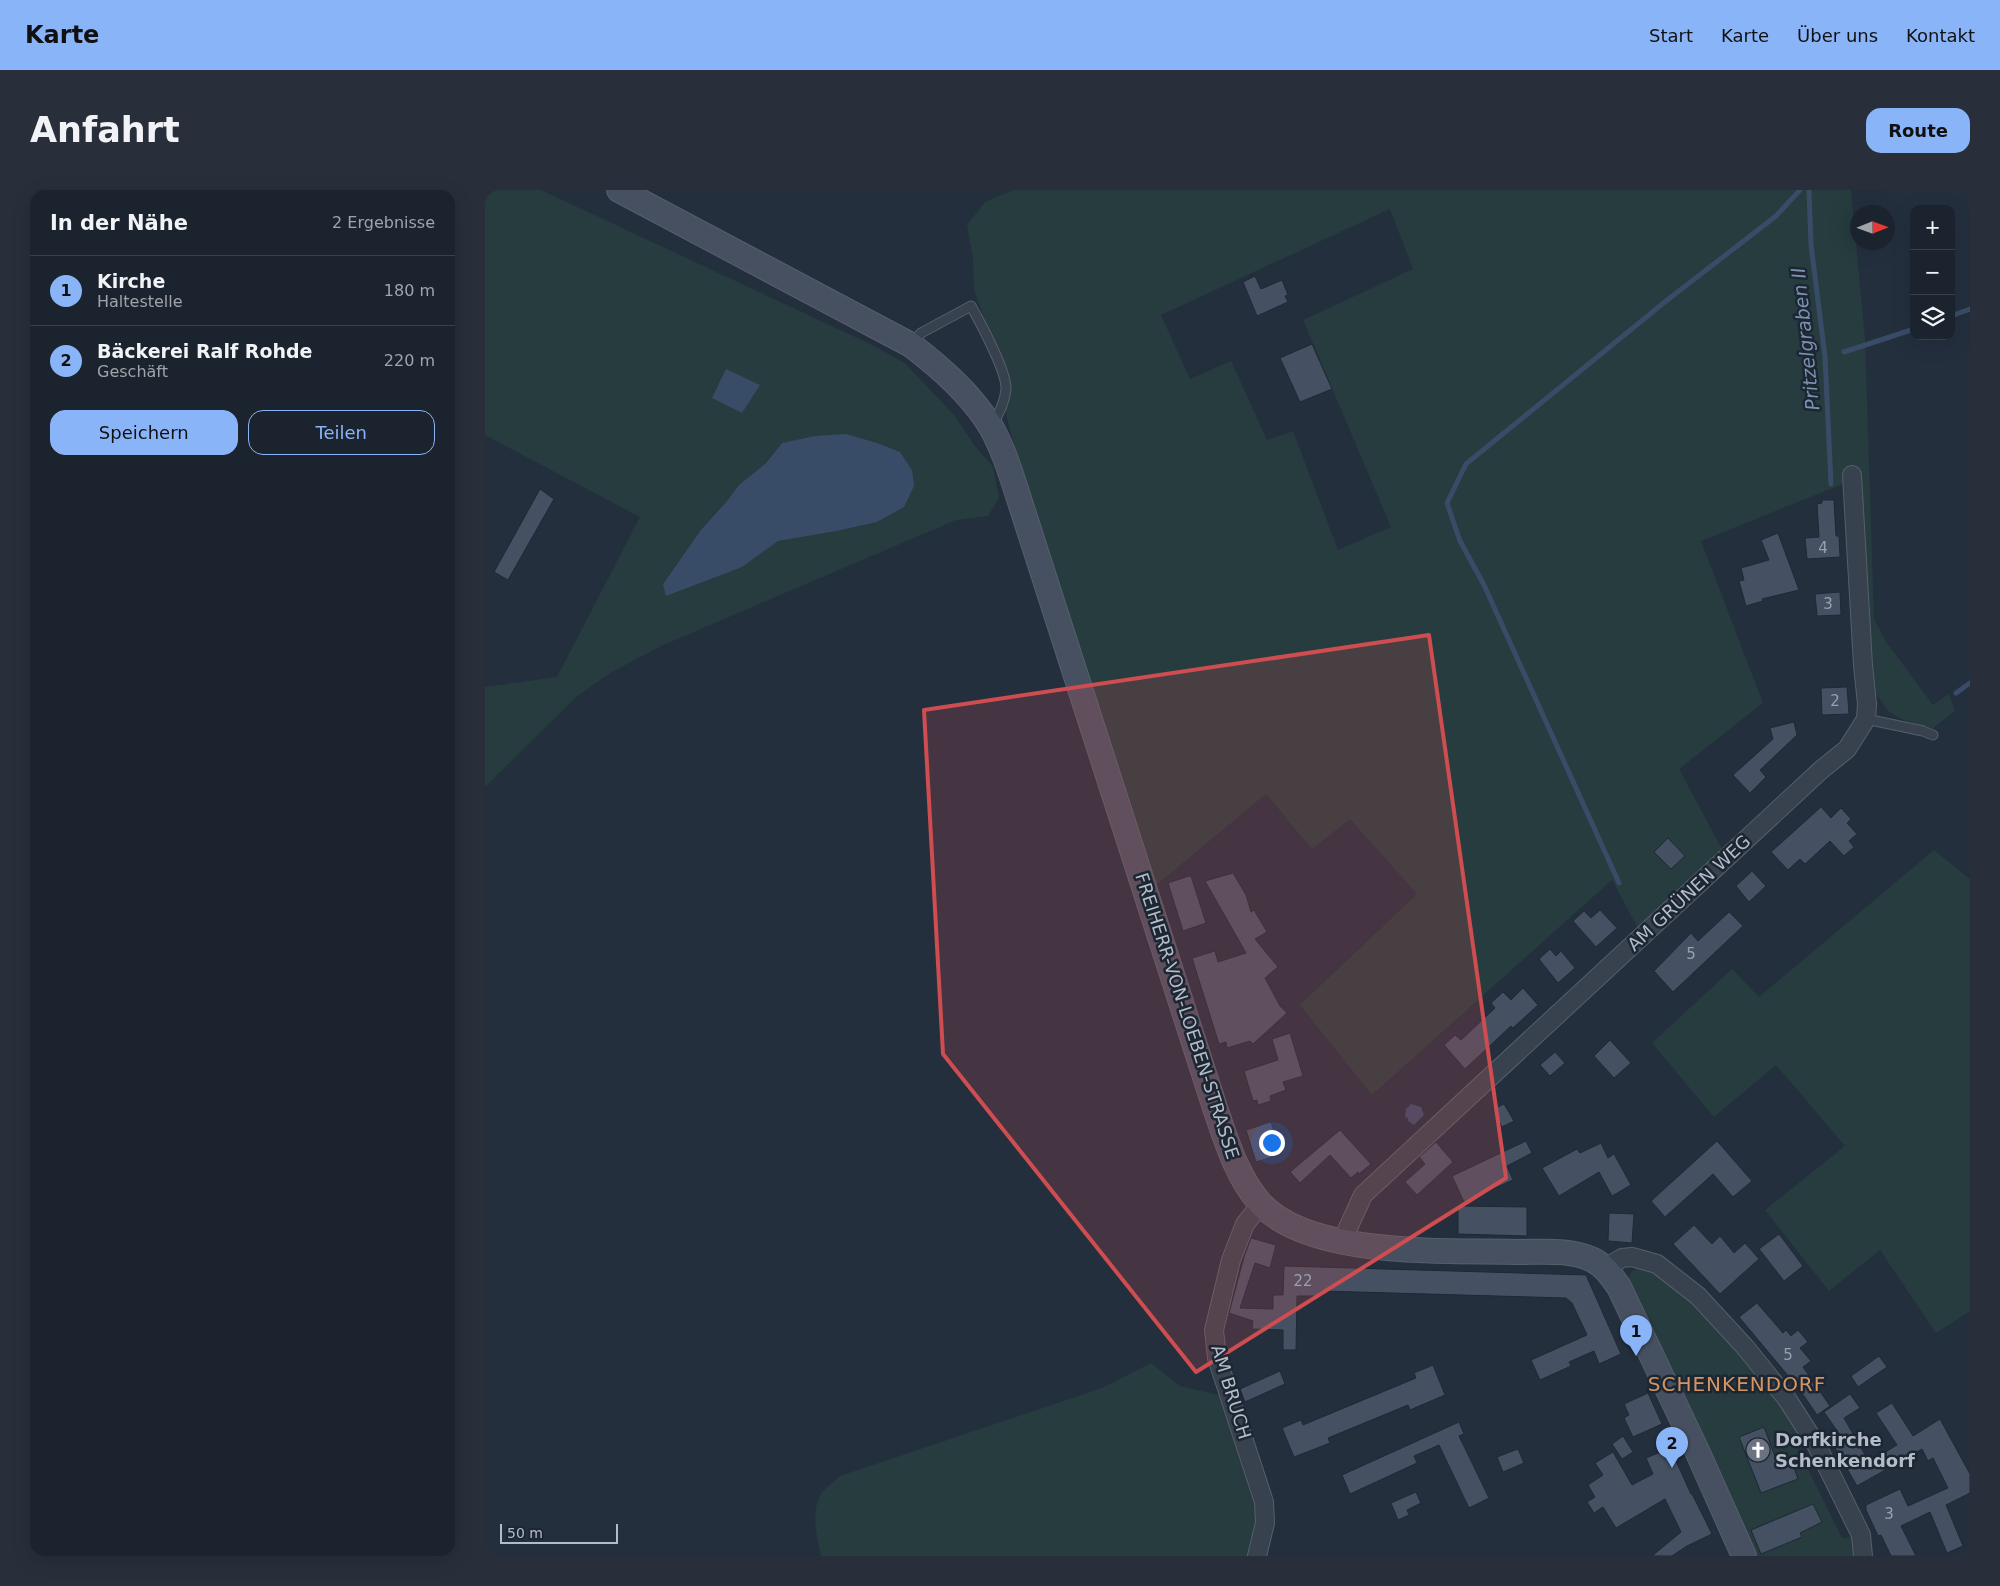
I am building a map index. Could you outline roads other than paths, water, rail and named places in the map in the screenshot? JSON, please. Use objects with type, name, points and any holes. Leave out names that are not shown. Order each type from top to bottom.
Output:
[{"type":"main road","name":"FREIHERR-VON-LOEBEN-STRASSE","points":[[619,190],[911,345],[939,366],[955,382],[991,427],[1015,486],[1229,1149],[1241,1174],[1261,1204],[1296,1228],[1344,1241],[1395,1248],[1565,1253],[1594,1260],[1605,1268],[1619,1287],[1683,1421],[1744,1556]]},
{"type":"street","points":[[1853,475],[1863,665],[1867,704],[1866,719]]},
{"type":"street","name":"AM GRÜNEN WEG","points":[[1344,1241],[1363,1195],[1821,770],[1847,749],[1866,719]]},
{"type":"street","name":"AM BRUCH","points":[[1257,1556],[1265,1523],[1264,1502],[1217,1358],[1214,1330],[1235,1251],[1245,1224],[1261,1204]]},
{"type":"street","points":[[1605,1268],[1622,1258],[1632,1257],[1657,1264],[1698,1296],[1745,1347],[1787,1399],[1817,1446],[1861,1535],[1863,1556]]},
{"type":"lane","points":[[911,345],[921,333],[971,306],[994,352],[1006,387],[1001,411],[991,427]]},
{"type":"lane","points":[[1866,719],[1923,731],[1933,735]]},
{"type":"water","points":[[726,369],[760,385],[742,413],[712,398]]},
{"type":"water","points":[[846,434],[900,452],[912,470],[914,486],[904,507],[877,522],[778,541],[742,567],[666,596],[663,584],[700,531],[739,485],[766,463],[782,443],[815,436]]},
{"type":"water","points":[[1411,1104],[1421,1107],[1424,1115],[1414,1125],[1405,1117],[1406,1109]]},
{"type":"waterway","points":[[1619,883],[1484,585],[1460,541],[1447,503],[1466,464],[1666,301],[1776,216],[1800,190]]},
{"type":"waterway","name":"Pritzelgraben II","points":[[1809,190],[1811,245],[1825,357],[1831,484]]},
{"type":"waterway","points":[[1955,315],[1970,309]]},
{"type":"waterway","points":[[1844,352],[1910,330]]},
{"type":"waterway","points":[[1956,693],[1970,683]]},
{"type":"place","name":"Kirche","points":[[1636,1356]]},
{"type":"place","name":"Dorfkirche Schenkendorf","points":[[1758,1450]]},
{"type":"place","name":"Bäckerei Ralf Rohde","points":[[1672,1468]]},
{"type":"district","name":"SCHENKENDORF","points":[[1737,1384]]}]
